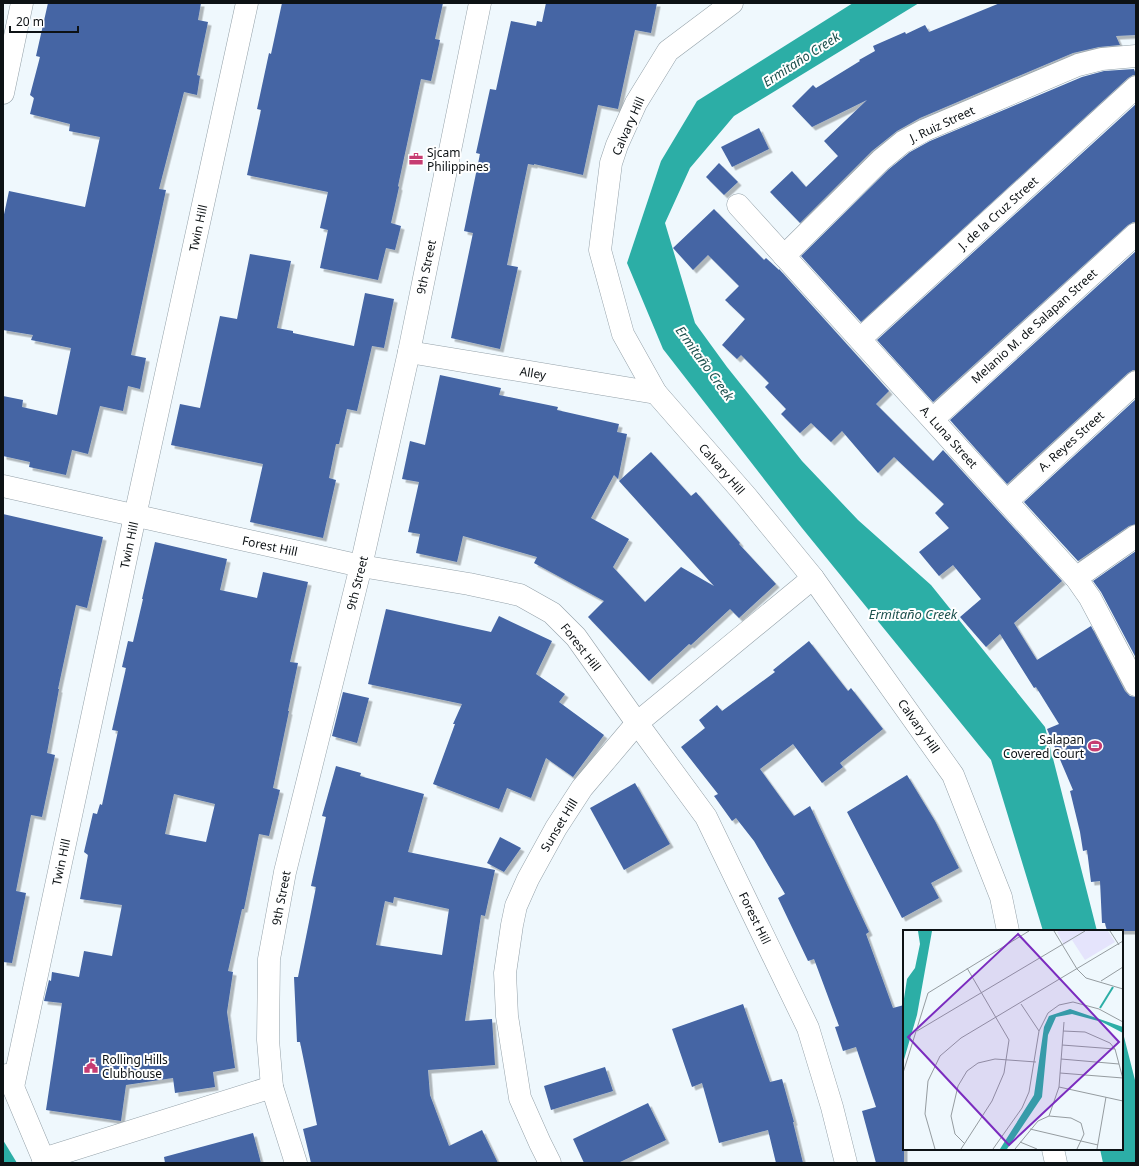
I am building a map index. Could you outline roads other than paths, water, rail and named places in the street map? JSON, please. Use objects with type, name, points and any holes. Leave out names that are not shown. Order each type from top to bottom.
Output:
[{"type":"street","points":[[3,93],[22,3]]},
{"type":"street","name":"Twin Hill","points":[[8,1079],[135,516],[247,3]]},
{"type":"street","name":"9th Street","points":[[296,1163],[272,1087],[268,1040],[269,959],[285,872],[361,566],[409,352],[480,3]]},
{"type":"street","name":"Calvary Hill","points":[[732,3],[668,51],[636,103],[617,145],[611,164],[600,250],[624,334],[656,393],[746,496],[813,578],[953,775],[1000,897],[1008,930]]},
{"type":"street","name":"J. Ruiz Street","points":[[784,256],[881,160],[903,142],[925,130],[1078,65],[1102,59],[1136,56]]},
{"type":"street","name":"J. de la Cruz Street","points":[[860,339],[1136,87]]},
{"type":"street","name":"A. Luna Street","points":[[738,205],[1076,578],[1090,598],[1136,685]]},
{"type":"street","name":"Melanio M. de Salapan Street","points":[[933,419],[1136,234]]},
{"type":"street","name":"Alley","points":[[409,352],[656,393]]},
{"type":"street","name":"A. Reyes Street","points":[[1007,501],[1136,382]]},
{"type":"street","name":"Forest Hill","points":[[3,486],[361,566],[469,584],[520,595],[552,612],[576,637],[706,817],[808,1028],[832,1107],[846,1163]]},
{"type":"street","points":[[1076,578],[1136,536]]},
{"type":"street","name":"Sunset Hill","points":[[550,1163],[520,1098],[508,1023],[505,973],[516,906],[528,879],[556,828],[582,788],[637,723],[813,578]]},
{"type":"street","points":[[8,1079],[44,1161],[272,1087]]},
{"type":"street","points":[[1053,1150],[1056,1163]]},
{"type":"water","name":"Ermitaño Creek","points":[[853,3],[919,3],[734,116],[690,168],[665,223],[695,323],[727,367],[802,461],[858,520],[931,585],[1045,727],[1097,930],[1043,930],[991,760],[802,528],[663,349],[627,263],[661,161],[697,101]]},
{"type":"water","points":[[1123,1033],[1136,1084],[1136,1163],[1103,1163],[1100,1150],[1123,1150]]},
{"type":"water","points":[[3,1140],[17,1163],[3,1163]]},
{"type":"place","name":"Sjcam Philippines","points":[[416,159]]},
{"type":"place","name":"Salapan Covered Court","points":[[1095,746]]},
{"type":"place","name":"Rolling Hills Clubhouse","points":[[91,1066]]}]
